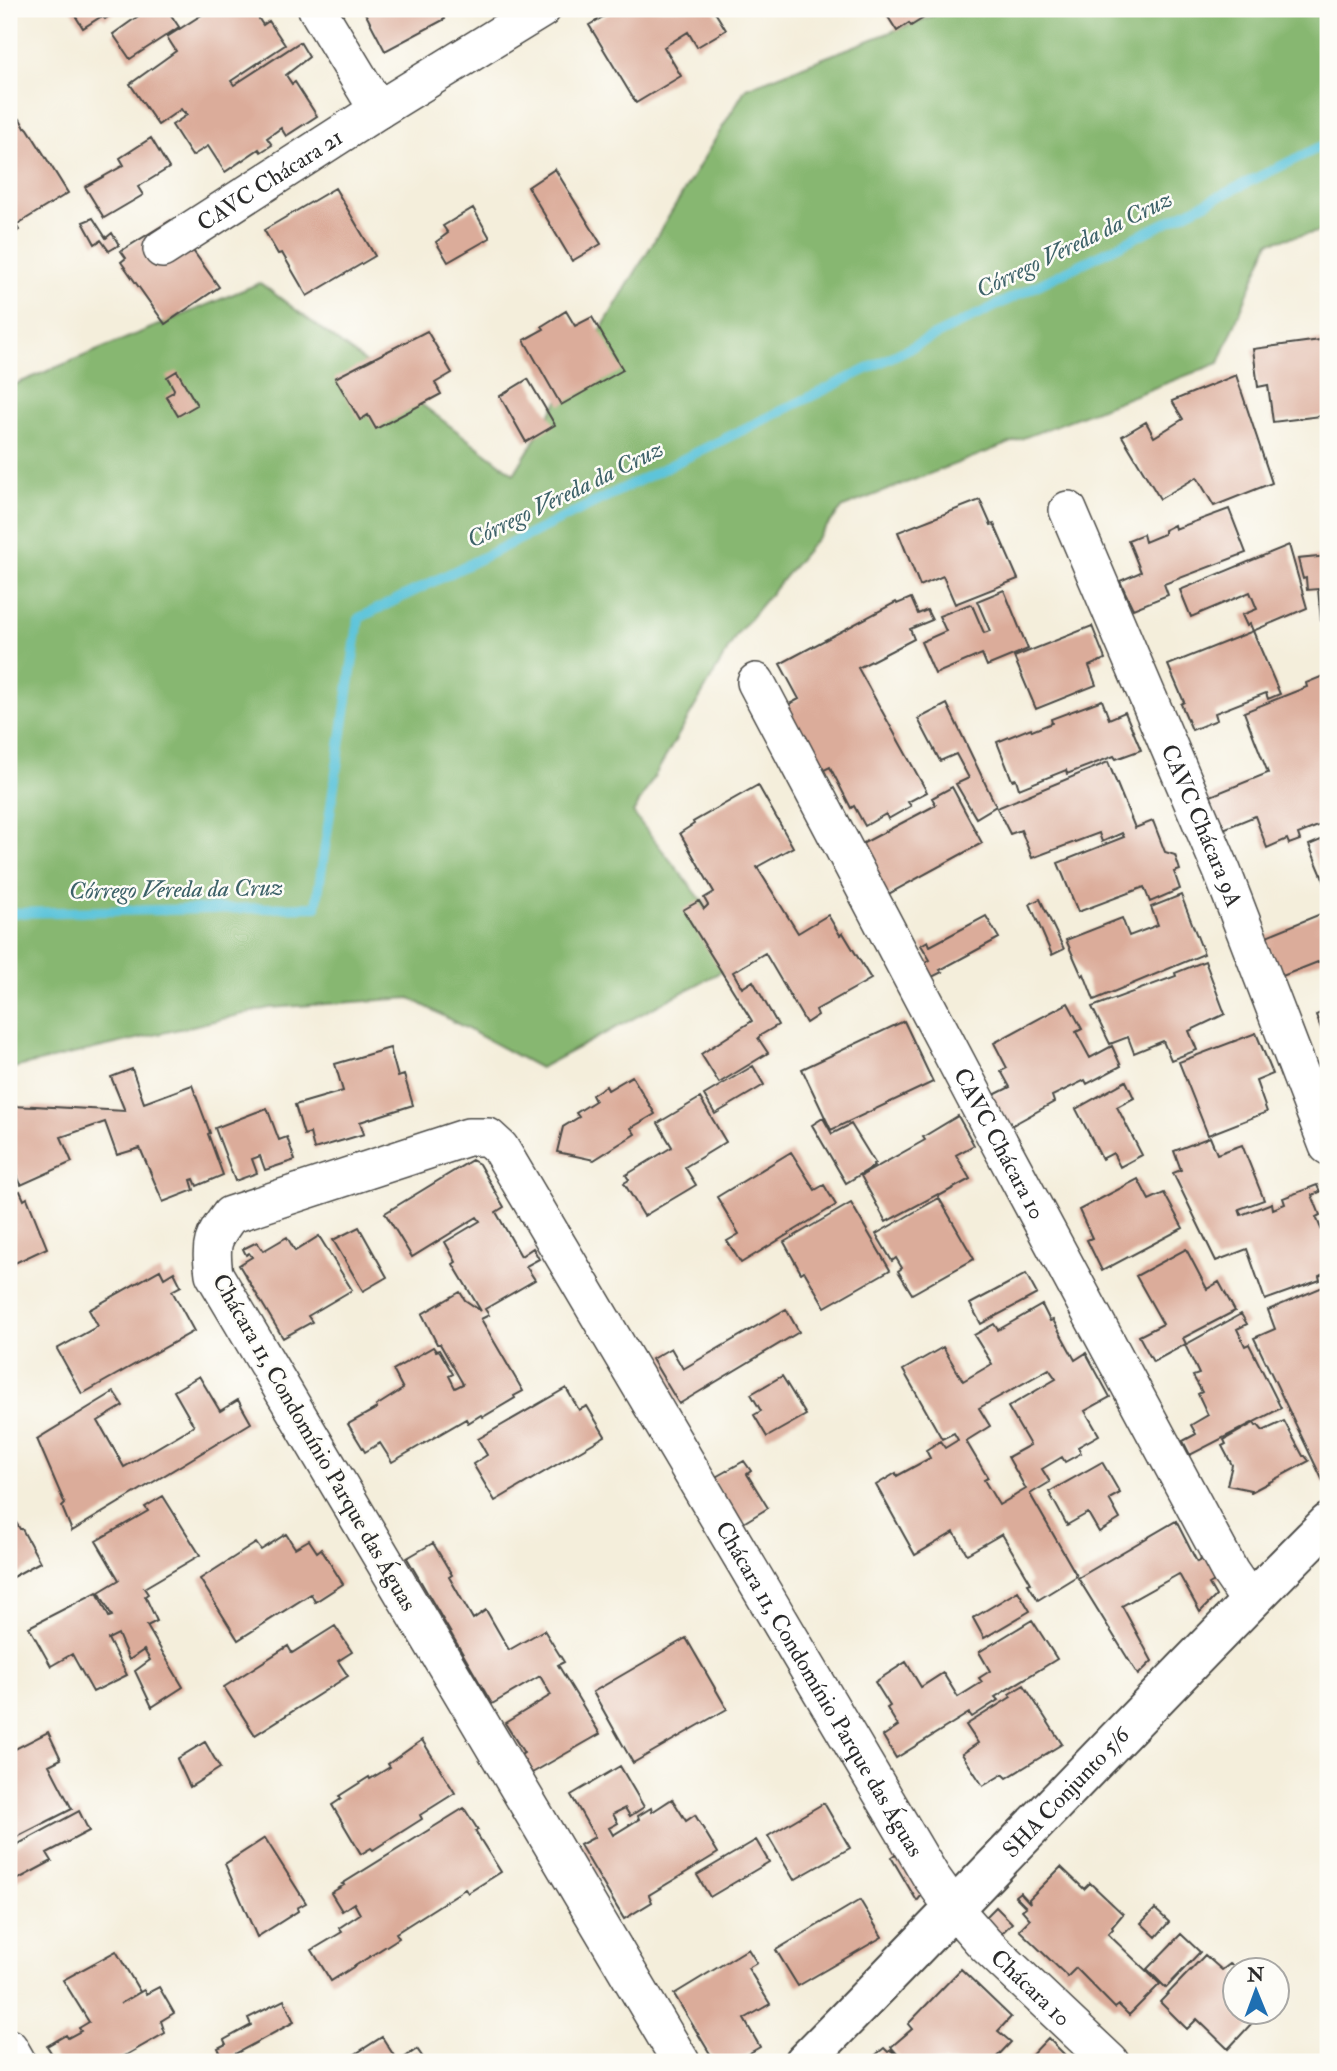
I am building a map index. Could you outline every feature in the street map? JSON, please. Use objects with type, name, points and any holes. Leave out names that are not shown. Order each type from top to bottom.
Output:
[{"type":"street","points":[[317,9],[378,110]]},
{"type":"street","name":"CAVC Chácara 21","points":[[162,249],[378,110],[542,9]]},
{"type":"street","name":"CAVC Chácara 9A","points":[[1068,510],[1222,871],[1328,1146]]},
{"type":"street","name":"CAVC Chácara 10","points":[[756,682],[1230,1572],[1250,1601]]},
{"type":"street","name":"Chácara 11, Condomínio Parque das Águas","points":[[681,2062],[214,1274],[211,1251],[215,1235],[230,1215],[468,1137],[488,1137],[500,1148],[930,1875],[955,1910]]},
{"type":"street","name":"SHA Conjunto 5/6","points":[[804,2062],[955,1910],[1328,1523]]},
{"type":"street","name":"Chácara 10","points":[[955,1910],[985,1944],[1110,2062]]},
{"type":"street","points":[[9,2048],[17,2062]]},
{"type":"green space","points":[[950,9],[1328,9],[1328,230],[1269,242],[1219,363],[843,507],[737,634],[633,813],[747,958],[540,1068],[410,998],[269,1008],[9,1069],[9,387],[260,283],[514,474],[746,88]]},
{"type":"building","points":[[71,9],[120,9],[83,28]]},
{"type":"building","points":[[137,9],[174,9],[169,12],[179,27],[130,59],[113,34],[141,14]]},
{"type":"building","points":[[211,9],[247,9],[249,13],[253,10],[263,25],[269,21],[285,45],[231,81],[234,85],[300,42],[309,57],[286,75],[292,84],[295,82],[317,116],[286,136],[281,128],[267,138],[272,145],[261,152],[259,149],[225,172],[208,146],[192,156],[172,125],[187,115],[185,112],[181,109],[158,125],[130,84],[176,51],[167,37]]},
{"type":"building","points":[[363,9],[440,9],[445,19],[385,51]]},
{"type":"building","points":[[617,9],[713,9],[726,30],[697,47],[688,32],[664,47],[681,76],[636,103],[589,25]]},
{"type":"building","points":[[883,9],[938,9],[911,26],[909,23],[897,31]]},
{"type":"building","points":[[20,119],[68,193],[16,225],[19,230],[9,237],[9,126]]},
{"type":"building","points":[[151,138],[169,168],[138,187],[143,195],[104,218],[85,187],[124,165],[120,158]]},
{"type":"building","points":[[555,169],[601,244],[572,261],[528,187]]},
{"type":"building","points":[[335,188],[375,256],[307,296],[282,253],[278,254],[264,230]]},
{"type":"building","points":[[473,208],[490,238],[448,262],[436,242],[448,233],[443,226]]},
{"type":"building","points":[[93,218],[106,238],[112,233],[119,245],[109,251],[101,240],[95,244],[83,222]]},
{"type":"building","points":[[171,220],[219,287],[165,324],[121,262],[126,258],[121,251]]},
{"type":"building","points":[[566,311],[575,326],[592,317],[623,370],[561,405],[524,340],[544,329],[542,326]]},
{"type":"building","points":[[427,331],[452,373],[435,383],[441,394],[376,429],[368,415],[360,420],[335,378]]},
{"type":"building","points":[[1328,339],[1328,415],[1273,422],[1268,385],[1258,387],[1253,349]]},
{"type":"building","points":[[177,371],[197,405],[178,416],[166,396],[174,389],[167,377]]},
{"type":"building","points":[[1236,375],[1272,483],[1214,506],[1197,477],[1160,499],[1122,436],[1146,422],[1154,437],[1183,419],[1172,401]]},
{"type":"building","points":[[528,379],[555,425],[526,442],[500,396]]},
{"type":"building","points":[[980,500],[991,525],[994,524],[1018,579],[955,604],[943,576],[920,586],[898,532]]},
{"type":"building","points":[[1229,509],[1246,553],[1164,584],[1168,595],[1133,609],[1120,581],[1141,572],[1128,540],[1143,534],[1145,542],[1164,534],[1164,530],[1174,525],[1175,529]]},
{"type":"building","points":[[1289,545],[1307,608],[1253,631],[1250,624],[1247,626],[1242,615],[1257,609],[1250,592],[1191,617],[1180,590]]},
{"type":"building","points":[[1328,556],[1328,621],[1321,621],[1318,589],[1307,590],[1306,578],[1303,579],[1298,559]]},
{"type":"building","points":[[1004,590],[1028,649],[987,666],[982,654],[935,674],[921,642],[946,631],[939,616],[970,604],[984,633],[990,631],[977,601]]},
{"type":"building","points":[[911,598],[918,614],[927,610],[932,620],[910,629],[914,639],[858,668],[927,792],[908,802],[911,806],[888,819],[886,814],[865,826],[854,806],[851,808],[830,767],[816,774],[780,709],[799,699],[780,664],[896,602],[897,604]]},
{"type":"building","points":[[1092,626],[1105,659],[1089,666],[1096,685],[1036,709],[1014,657]]},
{"type":"building","points":[[1253,631],[1280,694],[1268,699],[1266,693],[1215,713],[1217,720],[1192,730],[1181,704],[1184,702],[1168,665]]},
{"type":"building","points":[[1328,674],[1328,735],[1323,737],[1328,763],[1328,822],[1298,834],[1300,840],[1289,844],[1287,839],[1267,848],[1255,816],[1221,830],[1208,797],[1268,773],[1244,712],[1307,687],[1306,683]]},
{"type":"building","points":[[1102,700],[1109,719],[1125,712],[1141,750],[1116,759],[1114,756],[1067,774],[1066,770],[1019,789],[1016,779],[1012,780],[997,742],[1031,728],[1032,731],[1052,723],[1051,719]]},
{"type":"building","points":[[947,704],[996,806],[976,818],[956,784],[969,778],[956,754],[940,761],[918,719]]},
{"type":"building","points":[[1108,762],[1135,828],[1153,821],[1165,852],[1175,855],[1180,870],[1174,872],[1180,889],[1150,902],[1144,887],[1078,912],[1058,863],[1124,837],[1122,833],[1102,842],[1099,833],[1032,858],[1021,830],[1010,834],[997,808]]},
{"type":"building","points":[[758,785],[793,847],[757,867],[798,933],[828,915],[840,935],[843,933],[871,979],[816,1010],[818,1015],[806,1023],[765,953],[733,972],[742,988],[753,981],[778,1025],[758,1038],[768,1053],[719,1083],[701,1054],[752,1021],[683,910],[699,901],[704,909],[708,905],[704,898],[714,892],[680,833],[694,824],[693,822]]},
{"type":"building","points":[[952,787],[982,843],[885,896],[858,846],[936,805],[932,798]]},
{"type":"building","points":[[1328,837],[1328,881],[1325,883],[1309,845]]},
{"type":"building","points":[[1181,895],[1204,954],[1094,1000],[1066,940],[1122,918],[1129,936],[1158,925],[1151,907]]},
{"type":"building","points":[[1040,899],[1064,949],[1052,955],[1030,904]]},
{"type":"building","points":[[1328,911],[1328,958],[1280,977],[1264,937]]},
{"type":"building","points":[[986,916],[999,938],[930,978],[922,964],[930,960],[921,945],[928,941],[930,946]]},
{"type":"building","points":[[1205,961],[1225,1014],[1189,1031],[1197,1050],[1171,1060],[1163,1041],[1134,1053],[1128,1037],[1110,1044],[1092,1007],[1176,976],[1175,973]]},
{"type":"building","points":[[1068,1003],[1082,1029],[1076,1032],[1090,1058],[1112,1046],[1121,1066],[1087,1084],[1085,1080],[1052,1096],[1054,1102],[1009,1127],[992,1096],[1010,1087],[1001,1071],[1007,1068],[994,1043]]},
{"type":"building","points":[[1328,1010],[1328,1047],[1316,1015]]},
{"type":"building","points":[[904,1021],[933,1082],[831,1130],[802,1069]]},
{"type":"building","points":[[1256,1033],[1273,1074],[1256,1081],[1267,1112],[1208,1135],[1179,1062]]},
{"type":"building","points":[[390,1048],[398,1077],[404,1075],[413,1105],[360,1122],[364,1134],[314,1149],[310,1133],[304,1135],[295,1105],[343,1091],[335,1064]]},
{"type":"building","points":[[753,1066],[764,1085],[715,1114],[704,1095]]},
{"type":"building","points":[[132,1069],[144,1103],[192,1085],[223,1175],[197,1186],[194,1179],[191,1180],[194,1190],[163,1202],[140,1148],[117,1155],[105,1122],[61,1137],[72,1162],[21,1185],[9,1156],[9,1106],[125,1111],[111,1077]]},
{"type":"building","points":[[632,1076],[655,1114],[631,1128],[635,1134],[594,1160],[557,1152],[563,1127],[579,1117],[576,1113],[595,1101],[592,1095],[606,1086],[608,1090]]},
{"type":"building","points":[[1126,1081],[1134,1098],[1117,1107],[1142,1155],[1120,1167],[1113,1153],[1102,1159],[1076,1109]]},
{"type":"building","points":[[700,1098],[726,1142],[685,1167],[696,1185],[644,1216],[624,1183],[629,1180],[626,1175],[672,1147],[658,1123]]},
{"type":"building","points":[[267,1108],[279,1140],[287,1137],[295,1160],[265,1170],[260,1156],[252,1159],[257,1173],[235,1181],[215,1128]]},
{"type":"building","points":[[958,1116],[974,1145],[956,1155],[970,1179],[886,1222],[861,1176],[925,1140],[923,1137]]},
{"type":"building","points":[[823,1118],[832,1134],[851,1124],[875,1163],[874,1166],[846,1183],[812,1125]]},
{"type":"building","points":[[1210,1137],[1217,1154],[1242,1145],[1264,1200],[1239,1209],[1241,1215],[1272,1203],[1273,1209],[1285,1204],[1283,1198],[1317,1185],[1320,1192],[1312,1195],[1320,1215],[1316,1217],[1325,1238],[1328,1236],[1328,1272],[1319,1276],[1320,1280],[1265,1300],[1247,1249],[1216,1261],[1173,1173],[1181,1170],[1174,1151]]},
{"type":"building","points":[[791,1152],[815,1190],[824,1185],[836,1205],[741,1263],[727,1241],[739,1234],[717,1197]]},
{"type":"building","points":[[472,1160],[479,1164],[504,1207],[496,1212],[521,1256],[533,1248],[539,1259],[526,1266],[535,1280],[485,1309],[489,1315],[481,1319],[523,1391],[483,1417],[481,1415],[468,1423],[466,1419],[392,1462],[380,1443],[365,1452],[348,1424],[403,1389],[393,1370],[433,1347],[436,1351],[439,1350],[453,1374],[449,1376],[455,1388],[463,1384],[440,1344],[437,1344],[422,1314],[460,1292],[465,1300],[481,1311],[453,1264],[456,1262],[445,1242],[480,1221],[477,1217],[412,1257],[385,1213]]},
{"type":"building","points":[[1138,1179],[1149,1200],[1164,1193],[1183,1228],[1102,1271],[1087,1240],[1092,1238],[1079,1210]]},
{"type":"building","points":[[20,1191],[24,1200],[27,1198],[47,1248],[15,1263],[9,1251],[9,1193]]},
{"type":"building","points":[[939,1198],[974,1259],[912,1294],[898,1271],[902,1268],[896,1258],[892,1261],[876,1234]]},
{"type":"building","points":[[851,1203],[890,1270],[825,1307],[804,1271],[801,1273],[784,1242]]},
{"type":"building","points":[[359,1227],[387,1277],[363,1291],[333,1240]]},
{"type":"building","points":[[319,1236],[352,1290],[308,1316],[312,1322],[283,1338],[239,1265],[252,1257],[249,1253],[246,1255],[243,1249],[257,1242],[263,1251],[287,1237],[295,1251]]},
{"type":"building","points":[[1186,1249],[1207,1289],[1219,1282],[1235,1311],[1183,1338],[1186,1344],[1153,1362],[1139,1336],[1163,1324],[1136,1276]]},
{"type":"building","points":[[160,1270],[164,1278],[174,1272],[181,1286],[172,1291],[194,1331],[82,1394],[57,1349],[98,1326],[89,1310]]},
{"type":"building","points":[[1026,1274],[1037,1294],[981,1324],[970,1304]]},
{"type":"building","points":[[1325,1286],[1328,1294],[1328,1479],[1324,1483],[1254,1338],[1275,1329],[1268,1310]]},
{"type":"building","points":[[1042,1305],[1075,1360],[1086,1353],[1110,1397],[1085,1411],[1099,1435],[1078,1447],[1081,1453],[1065,1462],[1062,1457],[1042,1469],[1050,1482],[1030,1494],[1077,1576],[1038,1600],[1002,1534],[967,1554],[954,1532],[915,1555],[876,1485],[930,1458],[926,1450],[940,1441],[945,1448],[958,1440],[954,1433],[942,1439],[903,1370],[943,1347],[963,1381],[992,1364],[974,1335],[994,1324],[998,1330]],"holes":[[[1049,1369],[1056,1379],[1008,1407],[1030,1445],[1008,1457],[1026,1489],[999,1505],[984,1480],[988,1478],[966,1441],[990,1426],[979,1408]]]},
{"type":"building","points":[[786,1309],[799,1332],[679,1404],[652,1359],[671,1348],[683,1369]]},
{"type":"building","points":[[1241,1314],[1247,1324],[1237,1329],[1245,1346],[1249,1344],[1281,1408],[1190,1455],[1183,1441],[1196,1434],[1191,1425],[1208,1415],[1198,1394],[1202,1392],[1193,1376],[1199,1374],[1185,1345]]},
{"type":"building","points":[[199,1376],[220,1411],[238,1400],[251,1423],[72,1531],[62,1507],[65,1504],[37,1439],[114,1392],[123,1406],[98,1421],[124,1467],[194,1426],[174,1391]]},
{"type":"building","points":[[782,1376],[806,1415],[767,1437],[754,1415],[761,1411],[751,1394]]},
{"type":"building","points":[[566,1388],[579,1410],[587,1406],[605,1436],[495,1501],[473,1464],[487,1455],[478,1439]]},
{"type":"building","points":[[1284,1421],[1303,1456],[1309,1461],[1251,1492],[1227,1485],[1232,1465],[1222,1446],[1226,1444],[1224,1440],[1254,1423],[1263,1431]]},
{"type":"building","points":[[744,1461],[751,1471],[747,1474],[768,1508],[740,1525],[712,1479]]},
{"type":"building","points":[[1102,1462],[1120,1493],[1109,1499],[1120,1519],[1099,1532],[1088,1513],[1067,1525],[1049,1492]]},
{"type":"building","points":[[163,1496],[200,1555],[144,1588],[157,1621],[147,1626],[183,1687],[152,1707],[135,1671],[150,1660],[144,1650],[129,1660],[118,1634],[108,1639],[127,1675],[93,1692],[72,1654],[51,1666],[29,1627],[97,1592],[109,1617],[112,1616],[99,1592],[119,1580],[96,1541],[148,1511],[145,1507]]},
{"type":"building","points":[[15,1521],[40,1562],[9,1579],[9,1525]]},
{"type":"building","points":[[1176,1521],[1197,1562],[1209,1555],[1225,1575],[1209,1584],[1216,1596],[1200,1612],[1179,1574],[1122,1606],[1152,1661],[1138,1675],[1078,1578]]},
{"type":"building","points":[[286,1534],[295,1548],[309,1540],[317,1552],[321,1549],[343,1584],[315,1602],[311,1594],[238,1640],[200,1579],[256,1543],[261,1550]]},
{"type":"building","points":[[433,1543],[473,1619],[486,1610],[509,1650],[544,1630],[564,1662],[558,1665],[600,1734],[532,1773],[521,1755],[524,1753],[505,1723],[551,1695],[540,1676],[492,1704],[407,1558]]},
{"type":"building","points":[[1018,1591],[1030,1611],[984,1638],[973,1618]]},
{"type":"building","points":[[1032,1620],[1057,1659],[995,1697],[998,1700],[972,1717],[969,1713],[896,1758],[883,1736],[898,1726],[887,1708],[890,1706],[875,1682],[906,1662],[921,1687],[943,1673],[958,1697],[982,1682],[979,1678],[990,1671],[979,1652]]},
{"type":"building","points":[[335,1626],[352,1652],[338,1661],[348,1676],[255,1735],[224,1687],[288,1646],[292,1653]]},
{"type":"building","points":[[686,1638],[727,1709],[633,1763],[593,1692]]},
{"type":"building","points":[[1024,1685],[1062,1744],[1007,1778],[1003,1774],[983,1786],[962,1754],[978,1743],[966,1725],[1011,1697],[1009,1694]]},
{"type":"building","points":[[48,1732],[61,1759],[49,1765],[72,1809],[9,1841],[9,1752]]},
{"type":"building","points":[[422,1740],[455,1793],[420,1815],[422,1819],[373,1850],[371,1848],[361,1854],[332,1805],[341,1799],[339,1796],[390,1767],[388,1764]]},
{"type":"building","points":[[205,1742],[220,1768],[190,1787],[177,1759]]},
{"type":"building","points":[[620,1766],[644,1807],[630,1816],[625,1808],[613,1814],[618,1823],[609,1828],[613,1835],[651,1808],[652,1812],[672,1799],[686,1821],[695,1815],[718,1853],[649,1895],[652,1902],[624,1919],[580,1845],[595,1837],[571,1795]]},
{"type":"building","points":[[824,1803],[850,1848],[794,1880],[768,1836]]},
{"type":"building","points":[[464,1808],[501,1872],[468,1893],[465,1889],[396,1933],[399,1938],[331,1981],[312,1950],[342,1932],[339,1928],[360,1914],[354,1903],[342,1911],[331,1893]]},
{"type":"building","points":[[79,1811],[89,1831],[47,1853],[52,1861],[9,1884],[9,1849]]},
{"type":"building","points":[[265,1838],[306,1903],[257,1937],[225,1864]]},
{"type":"building","points":[[921,1838],[941,1872],[917,1901],[891,1857]]},
{"type":"building","points":[[756,1840],[769,1862],[710,1897],[697,1875]]},
{"type":"building","points":[[1061,1867],[1084,1889],[1090,1883],[1123,1914],[1108,1934],[1160,1984],[1129,2015],[1119,2005],[1115,2008],[1076,1968],[1067,1977],[1019,1930],[1030,1919],[1022,1910],[1026,1907],[1015,1896],[1020,1892],[1030,1903],[1029,1899]]},
{"type":"building","points":[[860,1900],[882,1937],[798,1986],[776,1950]]},
{"type":"building","points":[[996,1907],[1012,1923],[996,1939],[980,1923]]},
{"type":"building","points":[[1155,1909],[1169,1922],[1156,1937],[1141,1923]]},
{"type":"building","points":[[1181,1934],[1200,1952],[1166,1988],[1147,1969]]},
{"type":"building","points":[[748,1949],[757,1963],[748,1968],[770,2004],[744,2019],[760,2047],[734,2062],[715,2062],[674,1994]]},
{"type":"building","points":[[116,1951],[140,1992],[120,2004],[144,1990],[146,1994],[159,1987],[174,2013],[161,2021],[165,2033],[114,2062],[57,2062],[47,2046],[66,2035],[68,2038],[81,2031],[79,2028],[89,2022],[63,1980]]},
{"type":"building","points":[[1205,1955],[1222,1970],[1222,2025],[1250,2025],[1228,2049],[1197,2019],[1187,2029],[1160,2002]]},
{"type":"building","points":[[961,1969],[1011,2017],[998,2031],[1011,2042],[992,2062],[904,2062],[891,2047],[912,2029],[908,2024]]},
{"type":"building","points":[[284,2000],[294,2022],[224,2060],[218,2048],[226,2044],[224,2040],[251,2025],[248,2018]]},
{"type":"building","points":[[382,2037],[398,2062],[343,2062]]},
{"type":"building","points":[[1048,2038],[1069,2059],[1066,2062],[1025,2062]]},
{"type":"building","points":[[884,2048],[888,2052],[891,2050],[901,2062],[867,2062]]},
{"type":"building","points":[[417,2049],[426,2062],[398,2062]]},
{"type":"waterway","name":"Córrego Vereda da Cruz","points":[[9,913],[316,907],[359,618],[1328,143]]}]
